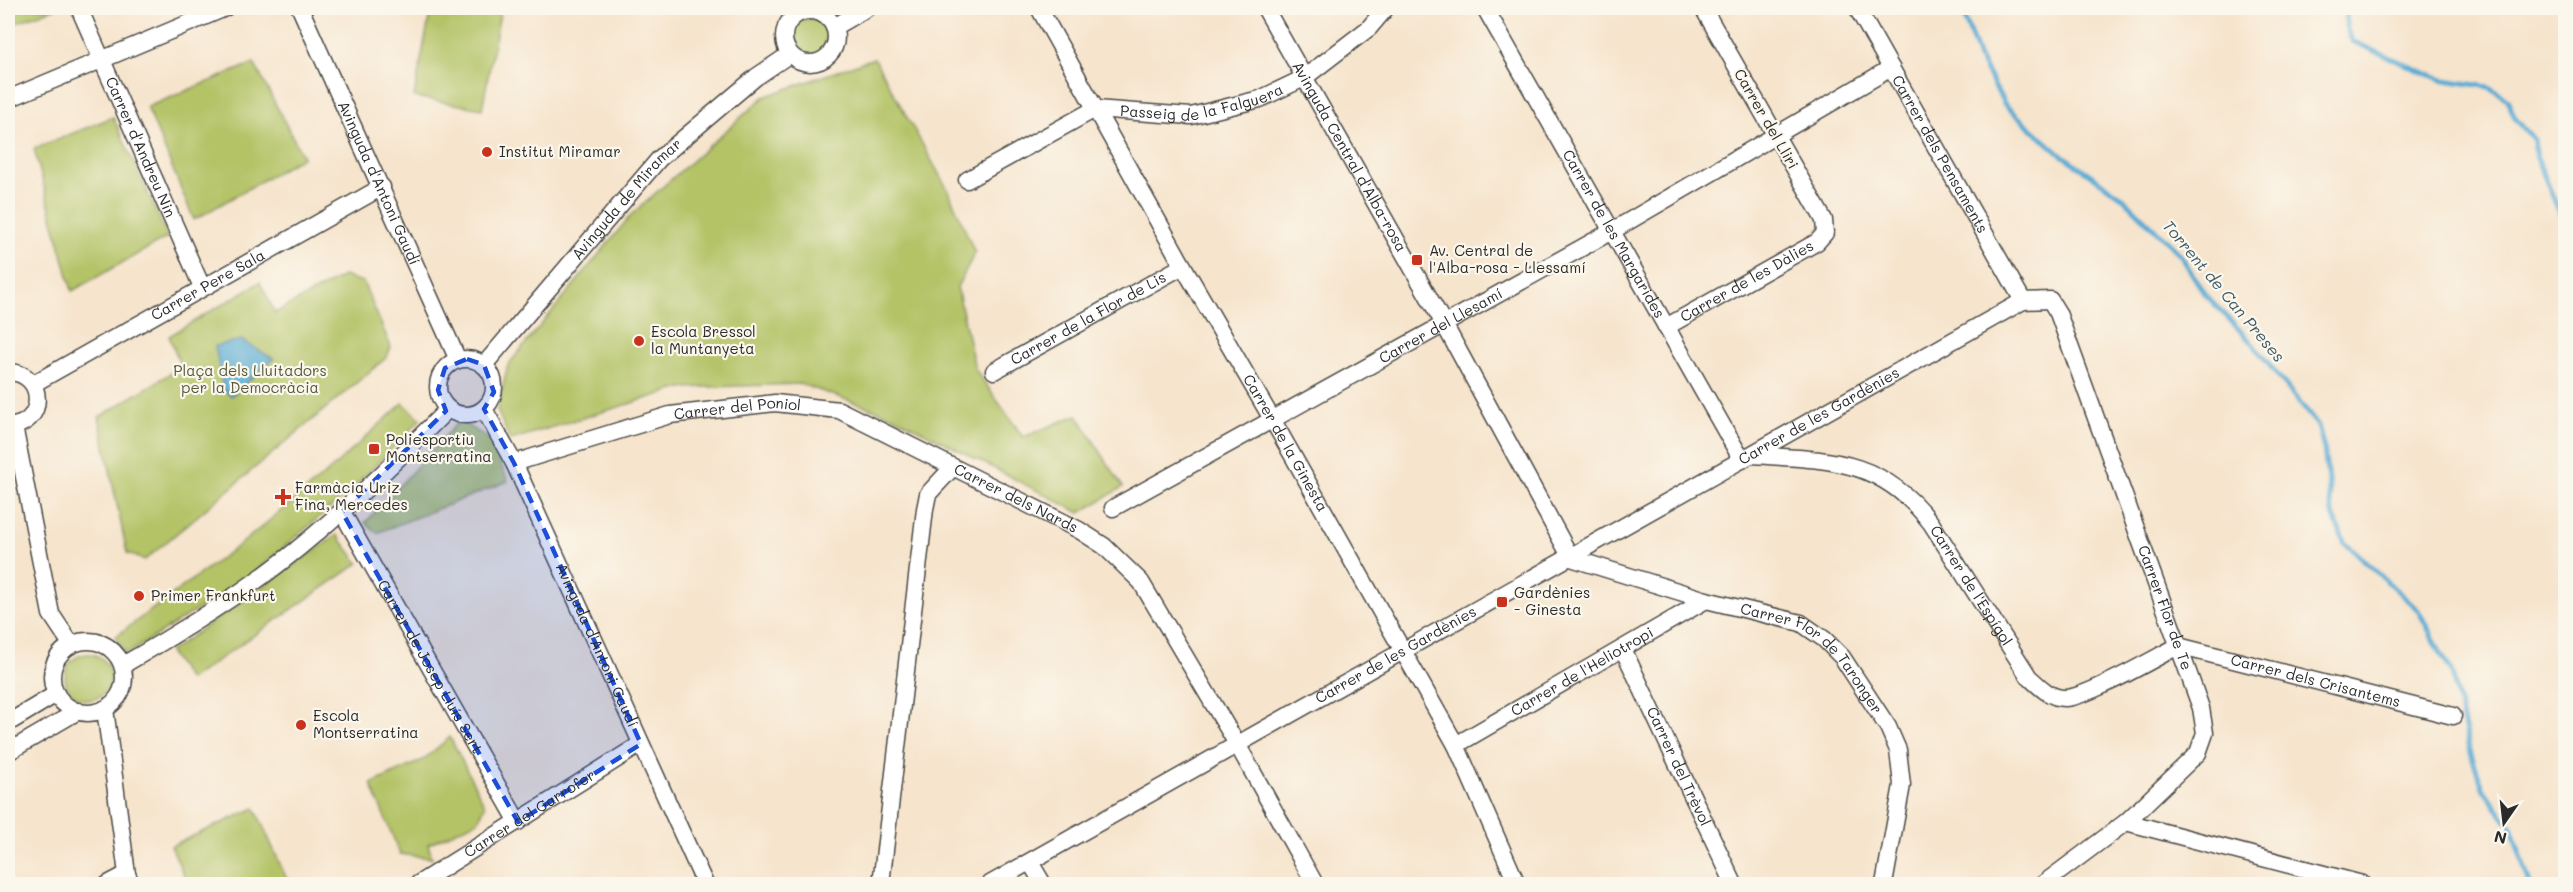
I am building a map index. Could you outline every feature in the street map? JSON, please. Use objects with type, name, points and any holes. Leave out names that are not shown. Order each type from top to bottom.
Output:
[{"type":"street","name":"Carrer d'Andreu Nin","points":[[79,8],[202,287]]},
{"type":"street","points":[[8,99],[225,8]]},
{"type":"street","name":"Avinguda d'Antoni Gaudí","points":[[300,8],[458,360]]},
{"type":"street","points":[[834,27],[867,8]]},
{"type":"street","name":"Carrer de la Ginesta","points":[[1039,8],[1183,266],[1405,651],[1456,745],[1517,885]]},
{"type":"street","name":"Avinguda Central d'Alba-rosa","points":[[1265,8],[1444,324],[1571,558]]},
{"type":"street","name":"Passeig de la Falguera","points":[[1095,109],[1191,116],[1251,102],[1304,78],[1369,28],[1386,8]]},
{"type":"street","name":"Carrer de les Margarides","points":[[1485,8],[1666,327],[1746,458]]},
{"type":"street","name":"Carrer del Lliri","points":[[1703,8],[1824,220],[1825,233]]},
{"type":"street","name":"Carrer dels Pensaments","points":[[1857,8],[2023,301]]},
{"type":"street","points":[[798,10],[824,14],[834,27],[835,45],[823,59],[806,63],[790,54],[784,43],[784,31],[789,20],[798,10]]},
{"type":"street","name":"Avinguda de Miramar","points":[[484,365],[659,159],[756,77],[790,54]]},
{"type":"street","name":"Carrer del Llesamí","points":[[1113,508],[1612,231],[1891,68]]},
{"type":"street","points":[[967,180],[1095,109]]},
{"type":"street","name":"Carrer Pere Sala","points":[[33,384],[382,187]]},
{"type":"street","name":"Carrer de les Dàlies","points":[[1666,327],[1816,242],[1825,233]]},
{"type":"street","name":"Carrer de la Flor de Lis","points":[[994,371],[1183,266]]},
{"type":"street","name":"Carrer Flor de Te","points":[[2023,301],[2050,300],[2058,313],[2201,708],[2205,733],[2198,753],[2126,822],[2043,885]]},
{"type":"street","name":"Carrer de les Gardènies","points":[[990,885],[2023,301]]},
{"type":"street","points":[[458,360],[476,360],[484,365],[494,382],[494,392],[484,409],[467,416],[448,409],[440,397],[438,382],[445,368],[458,360]]},
{"type":"street","points":[[8,372],[23,375],[33,384],[37,392],[36,409],[24,422],[11,426],[51,614],[71,644]]},
{"type":"street","name":"Carrer del Poniol","points":[[514,463],[670,415],[775,403],[839,410],[953,467]]},
{"type":"street","points":[[123,665],[240,591],[279,563],[342,512],[448,409]]},
{"type":"street","name":"Avinguda d'Antoni Gaudí","points":[[484,409],[514,463],[705,885]]},
{"type":"street","name":"Carrer de l'Espígol","points":[[1746,458],[1828,459],[1852,465],[1889,481],[1914,501],[1931,523],[2029,677],[2047,693],[2064,698],[2085,693],[2178,646]]},
{"type":"street","name":"Carrer dels Nards","points":[[881,885],[925,509],[928,494],[953,467],[1080,530],[1104,546],[1141,582],[1238,744],[1311,883]]},
{"type":"street","name":"Carrer de Josep Lluís Sert","points":[[342,512],[518,822]]},
{"type":"street","name":"Carrer Flor de Taronger","points":[[1571,558],[1706,600],[1801,623],[1824,639],[1842,657],[1888,727],[1898,750],[1902,785],[1884,885]]},
{"type":"street","name":"Carrer de l'Heliotropi","points":[[1456,745],[1706,600]]},
{"type":"street","points":[[83,640],[107,645],[117,654],[123,665],[125,675],[120,695],[105,709],[95,713],[71,709],[56,694],[51,674],[53,665],[57,657],[71,644],[83,640]]},
{"type":"street","name":"Carrer dels Crisantems","points":[[2178,646],[2453,716]]},
{"type":"street","name":"Carrer del Trèvol","points":[[1623,649],[1734,885]]},
{"type":"street","points":[[8,723],[56,694]]},
{"type":"street","points":[[105,709],[129,879],[108,885]]},
{"type":"street","points":[[8,752],[78,711]]},
{"type":"street","name":"Carrer del Garrofer","points":[[418,885],[640,744]]},
{"type":"street","points":[[2126,822],[2362,885]]},
{"type":"street","points":[[1030,862],[1044,885]]},
{"type":"highlighted area","points":[[467,359],[484,365],[494,392],[484,409],[514,463],[641,744],[518,822],[342,512],[446,411],[438,390],[445,368]]},
{"type":"green space","points":[[8,8],[56,8],[8,26]]},
{"type":"green space","points":[[431,8],[501,8],[482,109],[414,97]]},
{"type":"green space","points":[[808,19],[820,25],[826,37],[820,49],[808,55],[796,49],[790,37],[796,25]]},
{"type":"green space","points":[[874,58],[948,190],[975,253],[957,287],[975,369],[1023,437],[1077,415],[1123,487],[1080,513],[893,416],[801,384],[681,388],[510,440],[497,410],[508,365],[632,214],[764,97]]},
{"type":"green space","points":[[254,63],[303,157],[194,220],[147,107]]},
{"type":"green space","points":[[113,117],[168,237],[72,291],[34,149]]},
{"type":"green space","name":"Plaça dels Lluitadors per la Democràcia","points":[[343,276],[363,282],[391,347],[387,357],[145,560],[127,553],[99,417],[181,367],[169,336],[260,282],[275,313]]},
{"type":"green space","points":[[403,403],[421,419],[348,493],[246,579],[127,654],[115,637],[247,539],[329,471]]},
{"type":"green space","points":[[460,420],[490,440],[508,481],[377,533],[365,523]]},
{"type":"green space","points":[[337,535],[359,563],[189,680],[169,652]]},
{"type":"green space","points":[[93,654],[105,660],[110,668],[110,686],[105,694],[97,699],[83,700],[75,697],[68,690],[65,672],[68,664],[75,657]]},
{"type":"green space","points":[[450,737],[485,806],[478,821],[428,844],[432,858],[400,854],[371,784],[423,760]]},
{"type":"green space","points":[[255,808],[289,884],[188,884],[171,846]]},
{"type":"water","points":[[241,340],[274,359],[231,396],[223,389],[215,346]]},
{"type":"waterway","name":"Torrent de Can Preses","points":[[1961,8],[1979,58],[2005,105],[2059,153],[2121,196],[2180,254],[2204,293],[2252,343],[2318,426],[2324,449],[2332,512],[2344,542],[2418,610],[2452,673],[2472,757],[2484,790],[2511,827],[2530,884]]},
{"type":"waterway","points":[[2347,8],[2346,27],[2352,41],[2439,79],[2489,87],[2507,99],[2515,118],[2534,140],[2536,156],[2566,228]]},
{"type":"place","name":"Institut Miramar","points":[[487,152]]},
{"type":"place","name":"Av. Central de l'Alba-rosa - Llessamí","points":[[1417,260]]},
{"type":"place","name":"Escola Bressol la Muntanyeta","points":[[639,341]]},
{"type":"place","name":"Poliesportiu Montserratina","points":[[374,449]]},
{"type":"place","name":"Farmàcia Uriz Fina, Mercedes","points":[[283,497]]},
{"type":"place","name":"Primer Frankfurt","points":[[139,596]]},
{"type":"place","name":"Gardènies - Ginesta","points":[[1502,602]]},
{"type":"place","name":"Escola Montserratina","points":[[301,725]]}]
